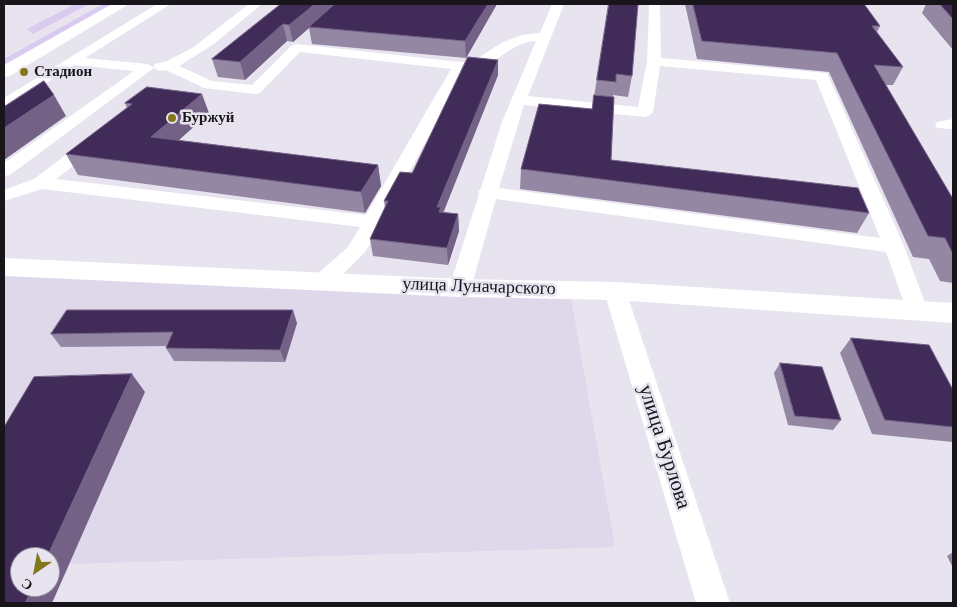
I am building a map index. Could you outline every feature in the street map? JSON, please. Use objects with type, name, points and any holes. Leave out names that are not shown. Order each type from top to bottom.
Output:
[{"type":"street","points":[[43,32],[95,4]]},
{"type":"street","points":[[4,72],[122,4]]},
{"type":"street","points":[[4,104],[165,4]]},
{"type":"street","points":[[71,61],[147,68],[169,66],[184,59],[256,4]]},
{"type":"street","points":[[460,288],[487,192],[518,100],[558,4]]},
{"type":"street","points":[[518,100],[645,112],[654,61],[655,5]]},
{"type":"street","points":[[169,66],[209,85],[255,90],[311,35]]},
{"type":"street","points":[[297,48],[460,66],[480,64],[506,46],[526,38],[545,37]]},
{"type":"street","points":[[11,50],[26,42]]},
{"type":"street","points":[[654,61],[822,76],[894,246],[917,311]]},
{"type":"street","points":[[323,281],[356,251],[460,66]]},
{"type":"street","points":[[4,171],[147,68]]},
{"type":"street","points":[[184,91],[209,85]]},
{"type":"street","points":[[4,196],[40,183],[102,135]]},
{"type":"street","points":[[40,183],[372,222]]},
{"type":"street","points":[[487,192],[894,246]]},
{"type":"street","name":"улица Луначарского","points":[[4,267],[460,288],[615,291],[953,313]]},
{"type":"street","name":"улица Бурлова","points":[[615,291],[713,603]]},
{"type":"shaded area","points":[[75,4],[89,4],[33,34],[27,29]]},
{"type":"shaded area","points":[[103,4],[116,4],[4,68],[4,59]]},
{"type":"shaded area","points":[[4,273],[571,299],[615,547],[70,564],[60,586],[60,547],[10,547],[10,597],[55,597],[52,603],[4,603]]},
{"type":"building","points":[[281,4],[315,4],[289,25],[283,24],[240,62],[212,59]]},
{"type":"building","points":[[335,4],[488,4],[465,41],[309,27]]},
{"type":"building","points":[[609,4],[638,4],[632,76],[616,74],[616,82],[597,80]]},
{"type":"building","points":[[693,4],[864,4],[880,26],[872,26],[903,67],[874,65],[953,199],[953,254],[945,238],[928,236],[837,53],[702,41]]},
{"type":"building","points":[[940,4],[953,4],[953,19]]},
{"type":"building","points":[[468,57],[498,60],[437,207],[441,207],[439,212],[458,214],[447,248],[370,239],[388,201],[384,201],[400,172],[412,173]]},
{"type":"building","points":[[44,81],[54,95],[4,128],[4,107]]},
{"type":"building","points":[[147,87],[202,94],[151,137],[378,165],[361,192],[66,154],[132,104],[125,103]]},
{"type":"building","points":[[594,95],[614,97],[611,160],[858,188],[869,213],[521,169],[539,104],[592,109]]},
{"type":"building","points":[[67,310],[293,310],[280,350],[166,348],[173,332],[51,334]]},
{"type":"building","points":[[851,338],[929,345],[953,390],[953,427],[885,420]]},
{"type":"building","points":[[780,363],[822,367],[841,420],[795,416]]},
{"type":"building","points":[[132,374],[52,547],[10,547],[10,597],[28,597],[25,603],[4,603],[4,427],[34,377]]},
{"type":"place","name":"Стадион","points":[[24,72]]},
{"type":"place","name":"Буржуй","points":[[172,118]]}]
